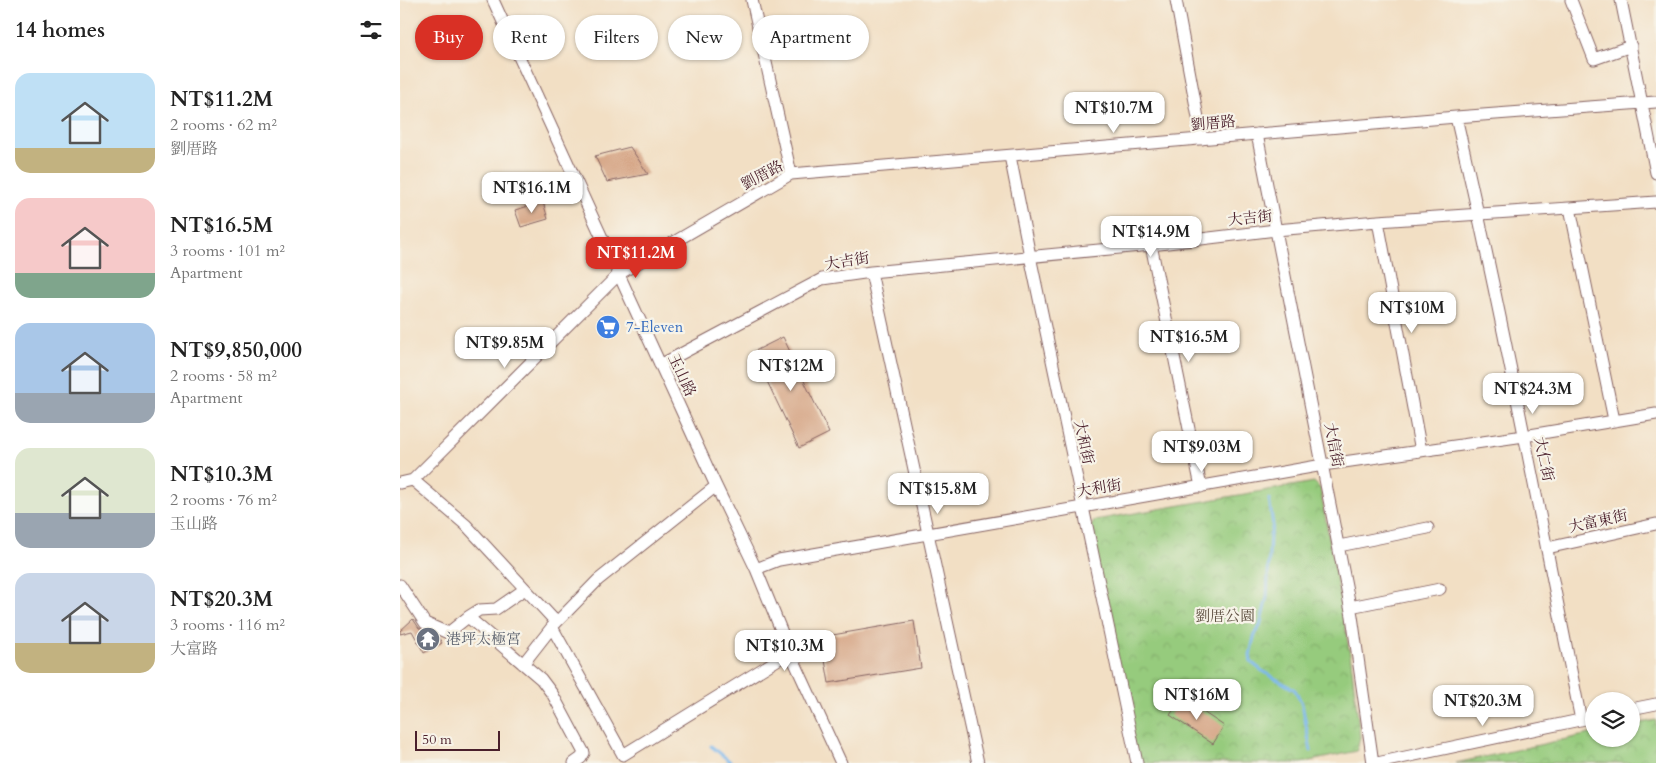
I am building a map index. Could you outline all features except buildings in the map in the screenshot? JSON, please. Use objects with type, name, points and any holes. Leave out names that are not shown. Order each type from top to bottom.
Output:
[{"type":"street","name":"玉山路","points":[[493,0],[756,569],[790,652],[841,763]]},
{"type":"street","points":[[752,0],[791,174]]},
{"type":"street","points":[[1176,0],[1202,139]]},
{"type":"street","points":[[1571,0],[1594,58],[1631,46]]},
{"type":"street","points":[[1621,0],[1656,173]]},
{"type":"street","name":"劉厝路","points":[[413,480],[619,274],[791,174],[1456,117],[1656,102]]},
{"type":"street","name":"大仁街","points":[[1456,117],[1478,214],[1581,720]]},
{"type":"street","name":"大信街","points":[[1257,134],[1339,546],[1373,763]]},
{"type":"street","name":"大和街","points":[[1010,156],[1137,763]]},
{"type":"street","name":"大吉街","points":[[660,364],[822,279],[872,272],[1152,245],[1276,230],[1656,202]]},
{"type":"street","points":[[1570,208],[1614,420]]},
{"type":"street","points":[[1378,221],[1421,451]]},
{"type":"street","points":[[1152,245],[1200,487]]},
{"type":"street","points":[[872,272],[978,763]]},
{"type":"street","name":"大利街","points":[[756,569],[778,560],[928,535],[1082,506],[1323,465],[1524,436],[1656,414]]},
{"type":"street","points":[[400,483],[413,480],[466,526],[525,588],[554,624],[623,755],[790,652]]},
{"type":"street","points":[[523,664],[554,624],[598,580],[716,486]]},
{"type":"street","name":"大富東街","points":[[1547,548],[1656,524]]},
{"type":"street","points":[[1339,546],[1428,528]]},
{"type":"street","points":[[400,585],[425,623],[448,633],[479,610],[496,609],[525,588]]},
{"type":"street","points":[[1350,607],[1440,589]]},
{"type":"street","points":[[468,617],[541,679],[553,695],[584,753],[574,763]]},
{"type":"street","points":[[1640,707],[1656,704]]},
{"type":"street","points":[[1377,763],[1585,719]]},
{"type":"green space","name":"劉厝公園","points":[[1314,482],[1320,488],[1351,660],[1360,737],[1357,751],[1301,763],[1137,763],[1089,530],[1095,520]]},
{"type":"green space","points":[[1656,720],[1656,763],[1456,763],[1585,735],[1585,747],[1640,747],[1640,723]]},
{"type":"waterway","points":[[1269,499],[1273,525],[1270,535],[1267,597],[1260,626],[1254,637],[1250,655],[1251,662],[1295,690],[1302,704],[1311,751]]},
{"type":"waterway","points":[[711,746],[732,763]]},
{"type":"place","name":"7-Eleven","points":[[608,327]]},
{"type":"place","name":"港坪太極宮","points":[[428,639]]}]
